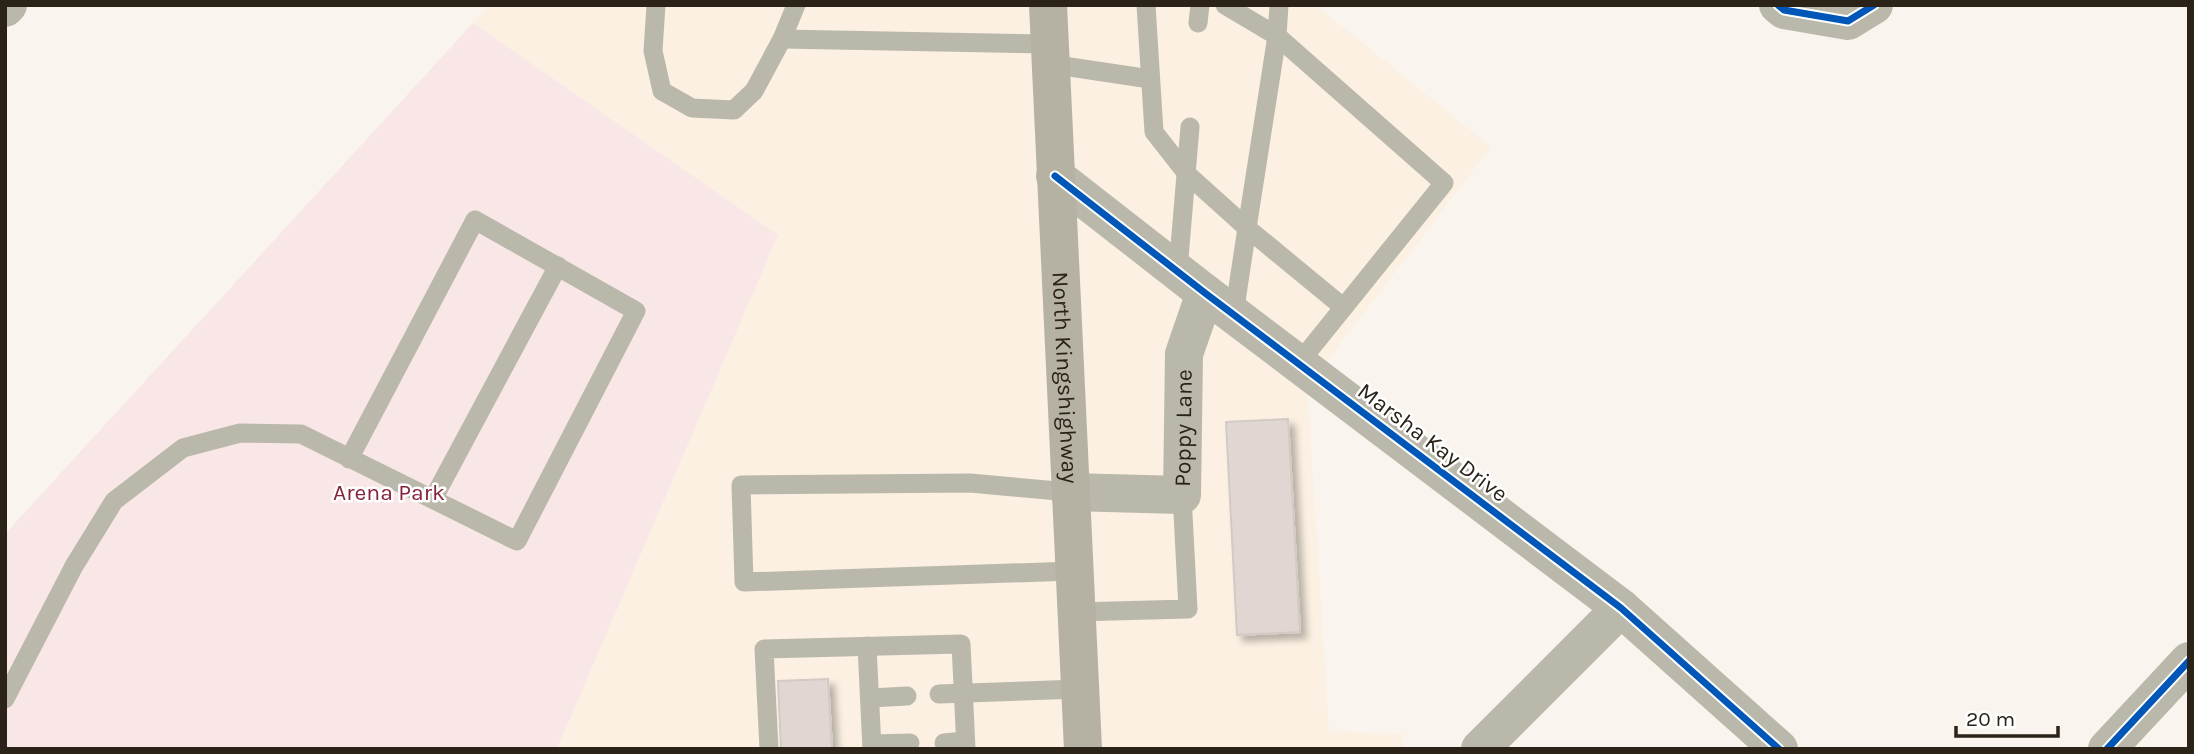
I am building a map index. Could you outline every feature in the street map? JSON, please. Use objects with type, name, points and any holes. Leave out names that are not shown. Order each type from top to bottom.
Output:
[{"type":"main road","name":"North Kingshighway","points":[[1048,5],[1083,749]]},
{"type":"street","points":[[1778,5],[1784,10],[1848,21],[1874,5]]},
{"type":"street","name":"Marsha Kay Drive","points":[[1055,176],[1620,608],[1779,749]]},
{"type":"street","name":"Poppy Lane","points":[[1069,492],[1182,495],[1184,354],[1206,292]]},
{"type":"street","points":[[1480,749],[1620,608]]},
{"type":"street","points":[[2107,749],[2189,661]]},
{"type":"lane","points":[[656,5],[653,51],[662,91],[692,108],[733,110],[754,91],[782,39],[790,8]]},
{"type":"lane","points":[[1146,5],[1154,132],[1187,174],[1247,228],[1343,307]]},
{"type":"lane","points":[[1225,5],[1277,36],[1444,183],[1298,364]]},
{"type":"lane","points":[[1206,292],[1247,228],[1277,36],[1279,5]]},
{"type":"lane","points":[[782,39],[1050,54],[1150,79]]},
{"type":"lane","points":[[1190,127],[1187,174],[1206,292]]},
{"type":"lane","points":[[5,699],[74,566],[114,501],[183,448],[240,433],[301,434],[349,459],[517,541],[636,311],[475,220],[349,459]]},
{"type":"lane","points":[[433,499],[558,266]]},
{"type":"lane","points":[[1069,492],[970,483],[741,485],[744,582],[1074,571]]},
{"type":"lane","points":[[1075,612],[1188,609],[1182,495]]},
{"type":"lane","points":[[769,749],[764,649],[961,644],[965,745],[944,743]]},
{"type":"lane","points":[[867,646],[872,747],[910,743]]},
{"type":"lane","points":[[939,694],[1079,689]]},
{"type":"lane","points":[[870,698],[906,696]]},
{"type":"shaded area","points":[[489,5],[1316,5],[1491,147],[1307,387],[1329,731],[1403,734],[1403,749],[557,749],[778,235],[473,23]]},
{"type":"green space","name":"Arena Park","points":[[473,23],[778,235],[557,749],[5,749],[5,534]]},
{"type":"building","points":[[1288,419],[1300,632],[1237,635],[1226,422]]},
{"type":"building","points":[[828,679],[832,749],[781,749],[778,681]]},
{"type":"cycle path","points":[[1778,5],[1784,10],[1848,21],[1874,5]]},
{"type":"cycle path","points":[[1055,176],[1621,608],[1779,749]]},
{"type":"cycle path","points":[[2107,749],[2189,661]]}]
